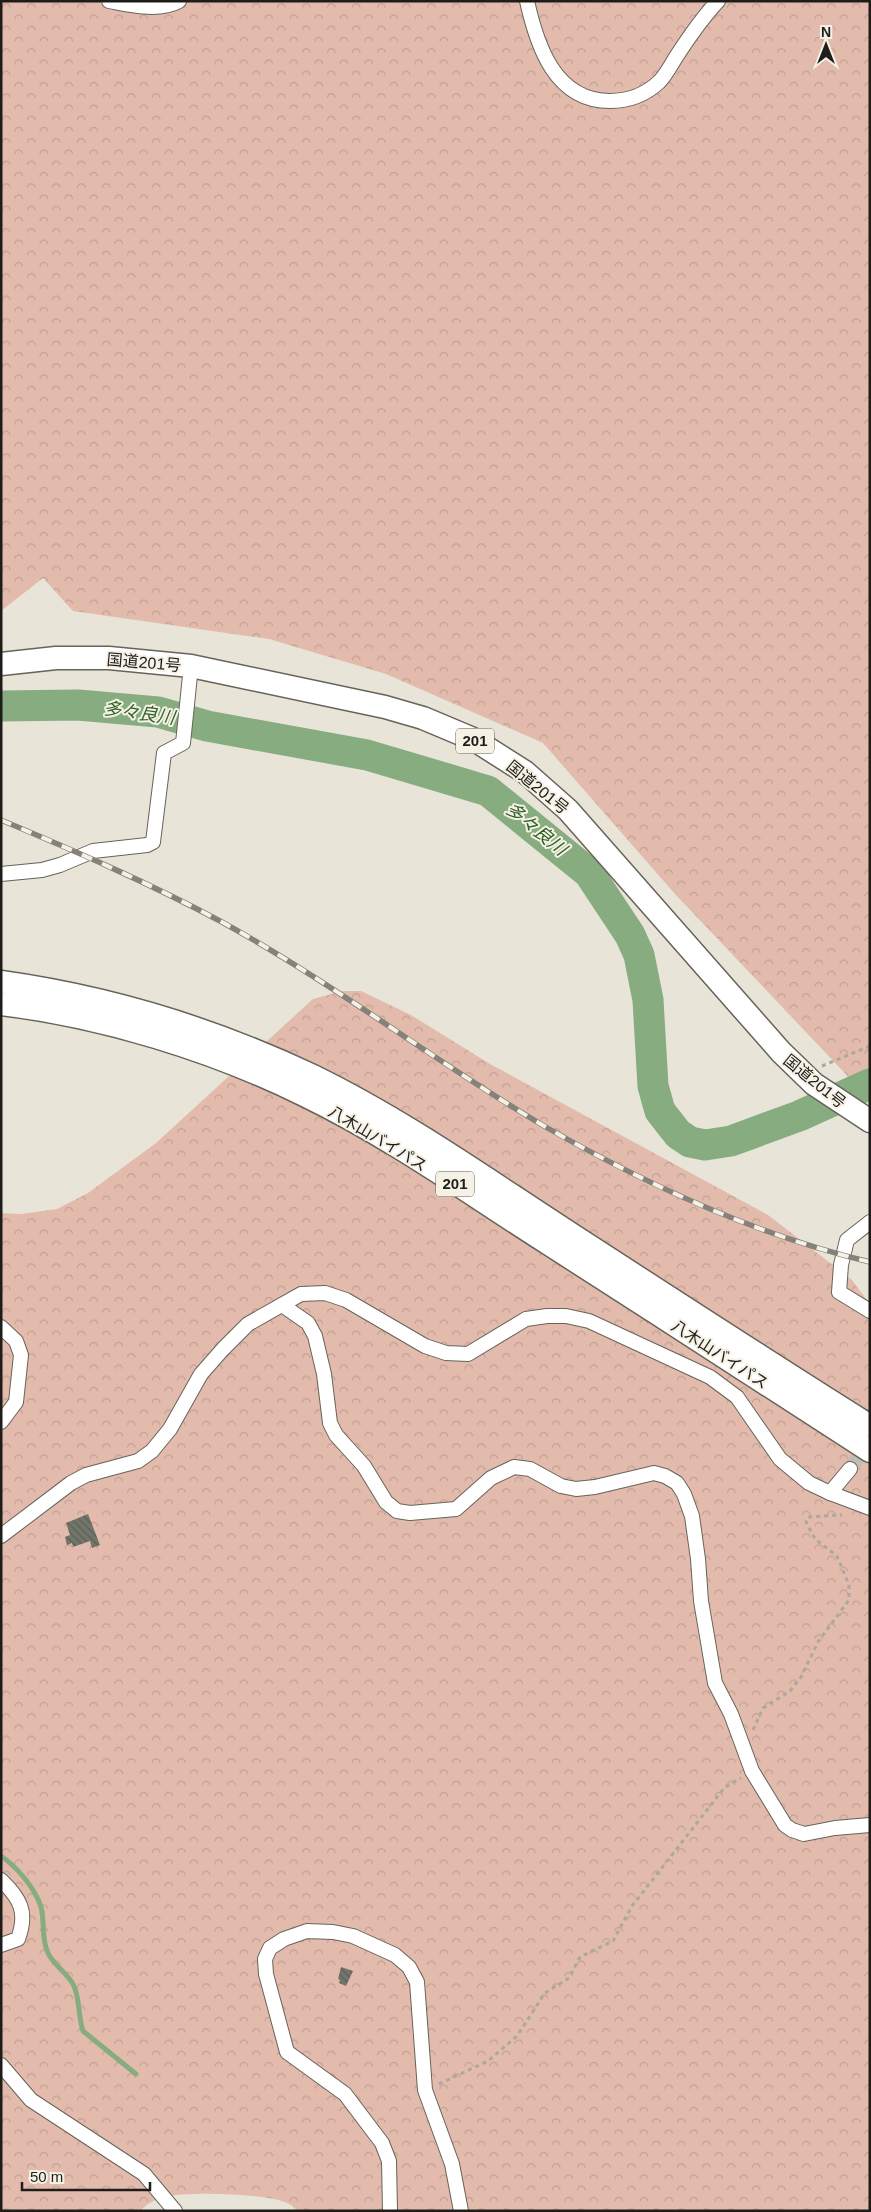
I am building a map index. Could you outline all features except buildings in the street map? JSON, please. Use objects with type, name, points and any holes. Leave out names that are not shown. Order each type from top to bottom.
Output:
[{"type":"highway","name":"国道201号","points":[[1,664],[56,658],[109,658],[190,677],[385,707],[423,718],[473,739],[524,772],[568,810],[781,1052],[809,1079],[870,1121]]},
{"type":"highway","name":"八木山バイパス","points":[[1,982],[36,987],[135,1010],[226,1040],[313,1076],[428,1141],[870,1426]]},
{"type":"highway","name":"八木山バイパス","points":[[1,1004],[33,1008],[134,1032],[221,1060],[304,1095],[417,1160],[870,1451]]},
{"type":"street","points":[[109,1],[157,7],[168,6],[179,1]]},
{"type":"street","points":[[527,1],[534,32],[546,60],[556,76],[570,88],[601,101],[620,101],[635,98],[648,91],[660,80],[704,16],[718,1]]},
{"type":"street","points":[[1,874],[42,870],[60,865],[92,851],[147,845],[153,842],[164,754],[183,743],[190,677]]},
{"type":"street","points":[[870,1222],[847,1240],[840,1265],[839,1292],[870,1311]]},
{"type":"street","points":[[1,1536],[78,1479],[86,1475],[138,1461],[152,1451],[170,1429],[200,1374],[248,1324],[301,1294],[325,1293],[346,1300],[425,1346],[446,1353],[468,1354],[526,1319],[566,1316],[590,1321],[710,1378],[738,1397],[780,1459],[808,1483],[870,1508]]},
{"type":"street","points":[[282,1305],[308,1323],[315,1336],[324,1374],[330,1423],[336,1436],[364,1466],[386,1502],[397,1511],[410,1513],[456,1509],[491,1478],[514,1467],[530,1470],[561,1486],[576,1489],[595,1487],[654,1473],[677,1483],[684,1494],[692,1516],[698,1559],[700,1600],[715,1683],[731,1714],[752,1771],[785,1825],[792,1830],[804,1834],[835,1828],[870,1825]]},
{"type":"street","points":[[1,1328],[16,1341],[22,1355],[16,1402],[1,1422]]},
{"type":"street","points":[[830,1493],[850,1470]]},
{"type":"street","points":[[1,1880],[17,1895],[22,1913],[18,1939],[1,1944]]},
{"type":"street","points":[[390,2211],[389,2161],[382,2143],[345,2094],[287,2052],[266,1974],[265,1959],[270,1948],[284,1939],[307,1931],[333,1932],[353,1936],[394,1955],[409,1967],[417,1982],[425,2090],[452,2164],[461,2211]]},
{"type":"street","points":[[1,2065],[31,2100],[144,2174],[175,2211]]},
{"type":"path","points":[[809,1079],[870,1046]]},
{"type":"path","points":[[738,1735],[749,1734],[756,1728],[763,1708],[790,1691],[801,1677],[818,1642],[849,1600],[849,1585],[837,1556],[815,1539],[806,1522],[808,1517],[830,1514],[850,1515]]},
{"type":"path","points":[[425,2090],[488,2061],[517,2036],[545,1993],[569,1978],[580,1957],[613,1941],[632,1906],[725,1787],[752,1771]]},
{"type":"green space","points":[[1,1],[870,1],[870,1094],[858,1087],[675,894],[543,743],[386,674],[269,639],[73,611],[43,578],[1,611]]},
{"type":"green space","points":[[343,991],[361,991],[411,1015],[490,1064],[768,1215],[851,1279],[870,1304],[870,2211],[298,2211],[289,2204],[264,2197],[228,2194],[190,2194],[158,2199],[145,2206],[141,2211],[1,2211],[1,1213],[21,1214],[57,1209],[88,1193],[156,1143],[313,999]]},
{"type":"waterway","name":"多々良川","points":[[1,706],[78,705],[158,712],[207,726],[367,755],[488,791],[589,873],[630,935],[639,955],[648,1000],[653,1086],[660,1111],[678,1134],[690,1142],[705,1145],[731,1141],[799,1116],[870,1084]]},
{"type":"waterway","points":[[1,1856],[25,1878],[38,1900],[41,1907],[46,1948],[51,1958],[74,1986],[83,2031],[136,2074]]},
{"type":"tunnel","points":[[850,1469],[868,1443]]},
{"type":"railway","points":[[1,820],[112,868],[220,921],[343,996],[503,1101],[544,1126],[622,1168],[702,1206],[785,1238],[870,1262]]}]
